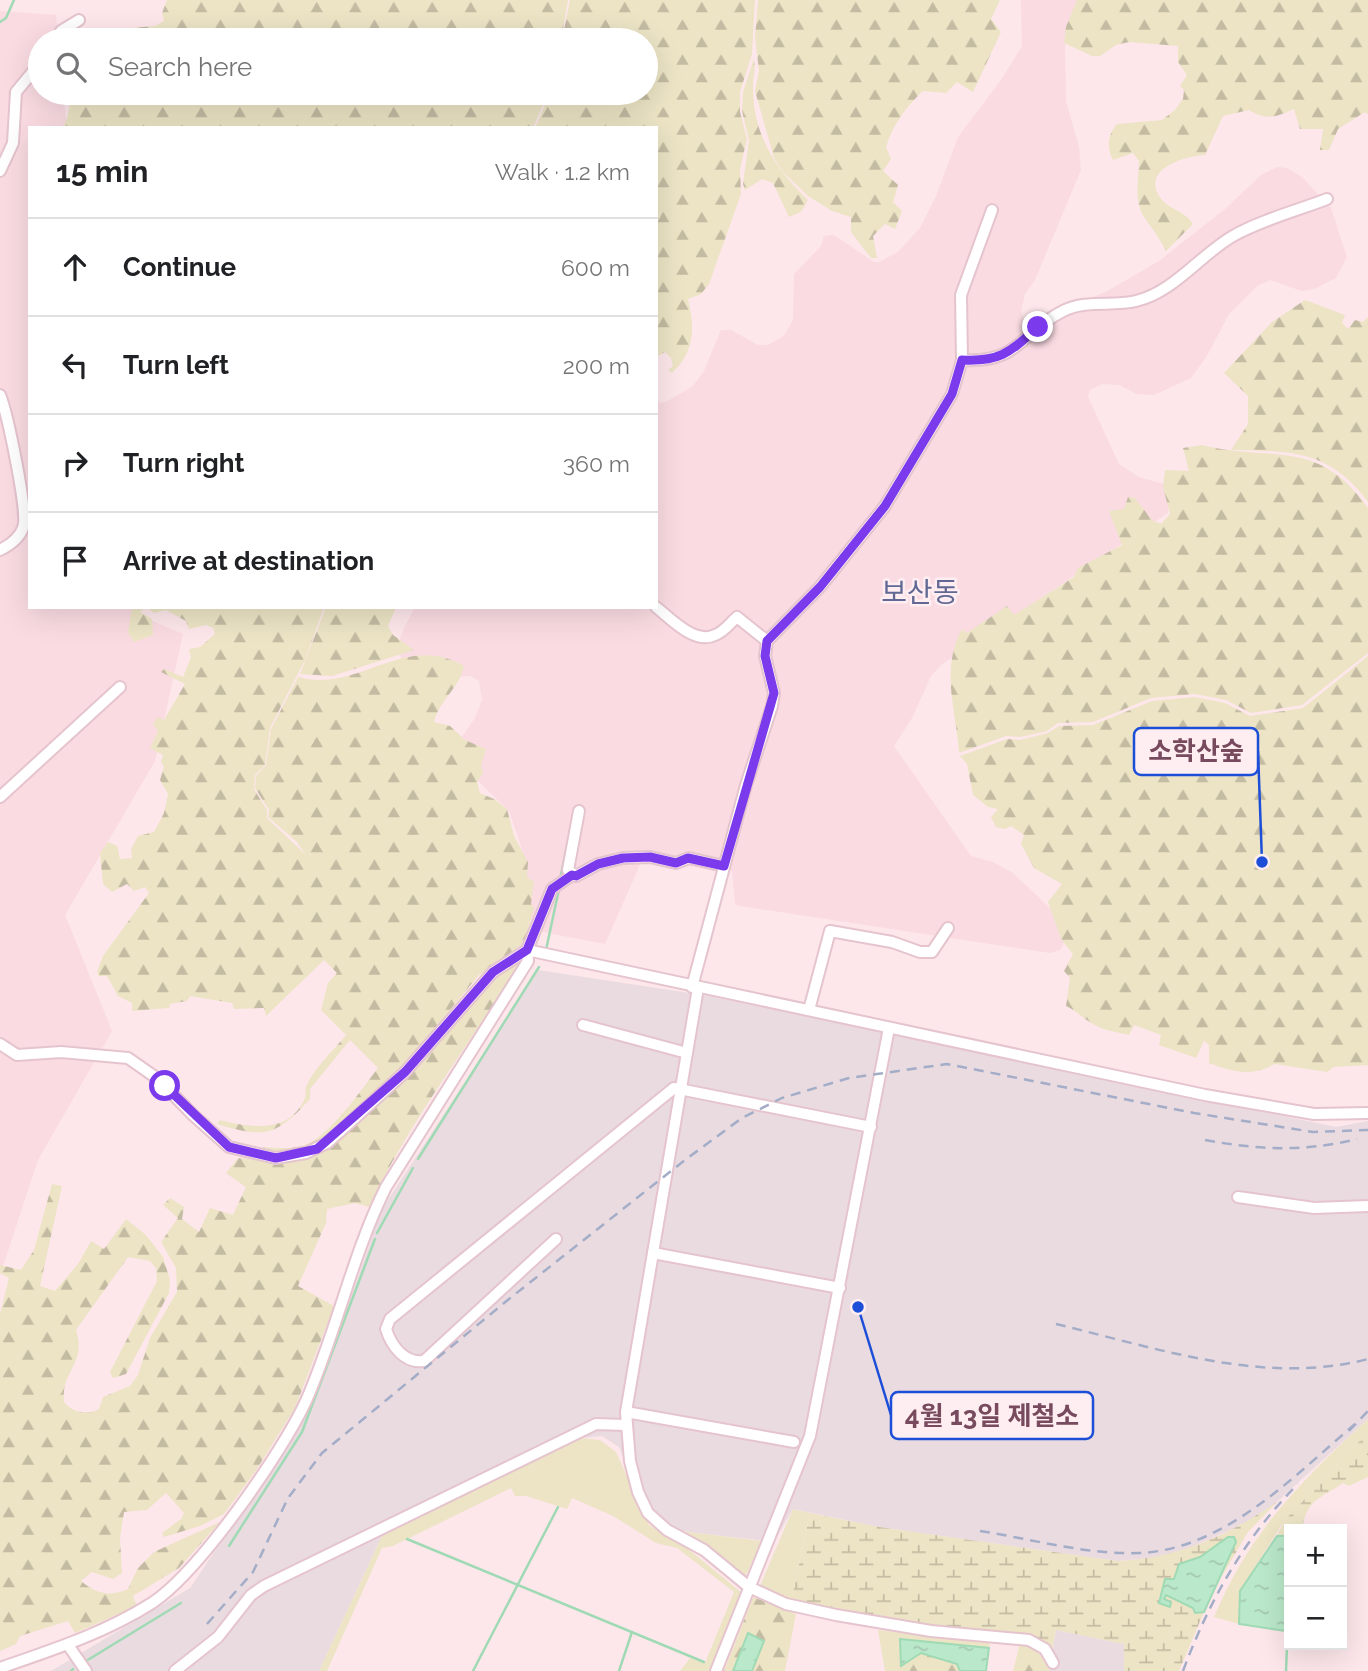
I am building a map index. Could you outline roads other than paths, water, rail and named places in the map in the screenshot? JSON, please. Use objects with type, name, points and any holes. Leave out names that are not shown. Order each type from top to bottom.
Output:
[{"type":"street","points":[[66,28],[79,20]]},
{"type":"street","points":[[0,171],[13,143],[16,92],[28,78]]},
{"type":"street","points":[[962,360],[990,360],[1005,355],[1038,327],[1074,306],[1095,302],[1136,301],[1170,285],[1232,237],[1327,199]]},
{"type":"street","points":[[992,209],[961,295],[962,360],[952,394],[885,506],[826,580],[767,641],[765,656],[774,693],[724,866],[695,988],[687,1053],[625,1425],[634,1476],[648,1513],[656,1523],[704,1550],[749,1587],[786,1604],[846,1617],[931,1631],[1029,1640],[1045,1649],[1053,1662]]},
{"type":"street","points":[[0,395],[21,480],[25,519],[18,536],[0,550]]},
{"type":"street","points":[[658,608],[696,636],[704,638],[718,635],[737,617],[767,641]]},
{"type":"street","points":[[0,797],[120,687]]},
{"type":"street","points":[[564,880],[579,811]]},
{"type":"street","points":[[0,1668],[68,1645],[120,1621],[164,1593],[196,1561],[276,1454],[307,1398],[369,1226],[386,1187],[528,961],[527,950],[552,889],[564,880],[611,859],[650,857],[676,863],[688,858],[724,866]]},
{"type":"street","points":[[809,1010],[830,931],[932,952],[948,928]]},
{"type":"street","points":[[0,1044],[17,1055],[61,1052],[128,1058],[158,1079],[229,1147],[261,1156],[291,1156],[327,1143],[405,1072],[493,972],[527,950],[695,988],[1230,1100],[1314,1114],[1368,1113]]},
{"type":"street","points":[[583,1025],[687,1053]]},
{"type":"street","points":[[716,1671],[810,1436],[889,1028]]},
{"type":"street","points":[[556,1239],[424,1361],[404,1357],[390,1340],[386,1329],[390,1319],[664,1096],[681,1087],[871,1127]]},
{"type":"street","points":[[1238,1197],[1314,1208],[1368,1206]]},
{"type":"street","points":[[653,1253],[840,1288]]},
{"type":"street","points":[[626,1412],[794,1442]]},
{"type":"street","points":[[175,1671],[218,1637],[251,1595],[264,1586],[596,1424],[625,1425]]},
{"type":"street","points":[[68,1645],[86,1671]]},
{"type":"water","points":[[1277,1536],[1284,1536],[1284,1631],[1239,1624],[1240,1591]]},
{"type":"water","points":[[1228,1537],[1234,1537],[1236,1542],[1204,1612],[1195,1613],[1193,1608],[1166,1595],[1164,1599],[1171,1602],[1170,1607],[1159,1603],[1165,1579],[1174,1579],[1179,1564],[1200,1557]]},
{"type":"water","points":[[748,1633],[764,1641],[752,1671],[733,1671]]},
{"type":"water","points":[[900,1639],[989,1648],[986,1671],[960,1671],[957,1664],[921,1653],[901,1666]]},
{"type":"waterway","points":[[0,22],[6,18],[14,0]]},
{"type":"waterway","points":[[560,879],[571,827]]},
{"type":"waterway","points":[[546,950],[559,889]]},
{"type":"waterway","points":[[418,1159],[539,967]]},
{"type":"waterway","points":[[377,1233],[413,1168]]},
{"type":"waterway","points":[[229,1546],[302,1432],[375,1239]]},
{"type":"waterway","points":[[473,1671],[558,1507]]},
{"type":"waterway","points":[[407,1539],[704,1662]]},
{"type":"waterway","points":[[86,1661],[181,1603]]},
{"type":"waterway","points":[[619,1671],[632,1632]]},
{"type":"waterway","points":[[1286,1671],[1287,1650]]},
{"type":"railway","points":[[207,1624],[253,1572],[288,1498],[322,1453],[509,1299],[685,1160],[742,1118],[782,1098],[849,1078],[947,1064],[1194,1113],[1313,1132],[1368,1130]]},
{"type":"railway","points":[[1205,1140],[1244,1146],[1300,1148],[1357,1139]]},
{"type":"railway","points":[[1056,1324],[1172,1353],[1250,1366],[1329,1366],[1368,1359]]},
{"type":"railway","points":[[1349,1431],[1368,1411]]},
{"type":"railway","points":[[980,1531],[1100,1552],[1139,1553],[1170,1549],[1229,1525],[1256,1507],[1355,1424]]},
{"type":"railway","points":[[1183,1671],[1204,1620],[1230,1571],[1261,1526],[1298,1484]]},
{"type":"place","name":"소학산숲","points":[[1262,862]]},
{"type":"place","name":"4월 13일 제철소","points":[[858,1307]]},
{"type":"district","name":"보산동","points":[[920,592]]}]
